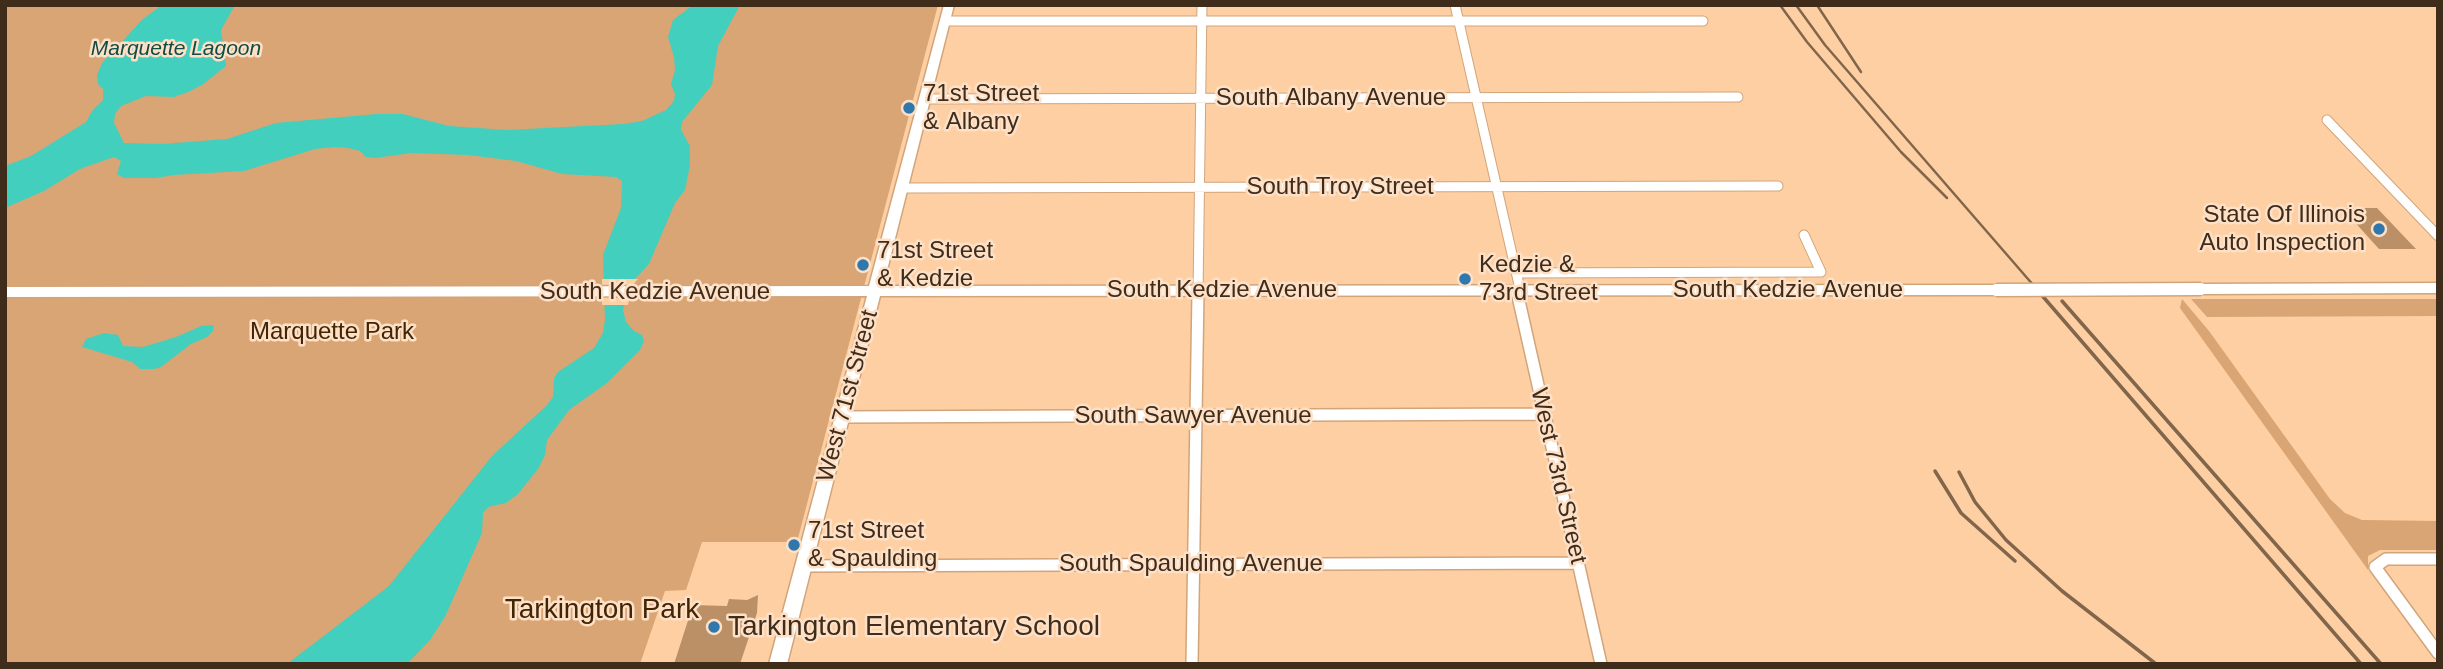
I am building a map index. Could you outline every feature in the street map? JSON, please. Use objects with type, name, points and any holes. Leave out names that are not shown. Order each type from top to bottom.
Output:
[{"type":"main road","name":"West 71st Street","points":[[778,664],[949,5]]},
{"type":"main road","name":"South Kedzie Avenue","points":[[5,292],[2438,288]]},
{"type":"street","points":[[1192,664],[1202,5]]},
{"type":"street","name":"West 73rd Street","points":[[1455,5],[1517,273],[1544,414],[1601,664]]},
{"type":"street","points":[[945,22],[1703,21]]},
{"type":"street","name":"South Albany Avenue","points":[[925,99],[1738,97]]},
{"type":"street","points":[[2327,120],[2438,236]]},
{"type":"street","name":"South Troy Street","points":[[902,188],[1778,186]]},
{"type":"street","name":"South Kedzie Avenue","points":[[1517,273],[1821,272],[1804,235]]},
{"type":"street","name":"South Sawyer Avenue","points":[[842,417],[1544,414]]},
{"type":"street","points":[[2438,559],[2386,559],[2375,566],[2438,653]]},
{"type":"street","name":"South Spaulding Avenue","points":[[804,566],[1578,563]]},
{"type":"green space","name":"Marquette Park","points":[[5,5],[938,5],[797,542],[702,542],[686,590],[665,591],[640,664],[5,664]]},
{"type":"green space","points":[[2182,299],[2209,331],[2330,499],[2345,513],[2362,520],[2438,521],[2438,550],[2380,550],[2368,556],[2368,570],[2180,308]]},
{"type":"green space","points":[[2191,299],[2438,299],[2438,316],[2207,317]]},
{"type":"water","name":"Marquette Lagoon","points":[[162,5],[235,5],[221,30],[226,66],[202,85],[188,92],[174,97],[146,96],[121,106],[115,114],[114,123],[124,143],[162,144],[227,139],[276,123],[376,114],[403,114],[449,126],[507,130],[642,121],[666,110],[674,101],[675,94],[671,84],[675,70],[674,57],[668,37],[673,20],[693,5],[740,5],[718,46],[712,85],[682,122],[681,130],[690,146],[690,165],[685,190],[675,203],[649,264],[630,284],[623,310],[626,322],[642,335],[644,341],[640,350],[607,383],[569,410],[547,440],[545,455],[538,469],[518,494],[506,503],[488,507],[483,513],[482,533],[445,617],[430,640],[407,664],[287,664],[389,586],[492,456],[546,406],[553,397],[554,378],[558,372],[594,348],[603,333],[605,320],[603,255],[621,208],[622,181],[616,177],[562,174],[516,161],[468,155],[412,153],[375,158],[366,157],[360,151],[334,147],[315,149],[244,171],[156,178],[124,178],[117,174],[121,161],[114,157],[80,169],[44,191],[5,208],[5,166],[31,156],[86,122],[103,100],[103,89],[98,84],[97,75],[102,63],[143,19]]},
{"type":"water","points":[[214,325],[213,331],[207,337],[191,344],[161,367],[154,369],[140,369],[132,362],[82,347],[86,339],[104,333],[118,335],[123,346],[143,347],[201,326]]},
{"type":"pier","points":[[602,279],[638,279],[633,285],[628,305],[602,305]]},
{"type":"building","name":"State Of Illinois Auto Inspection","points":[[2342,208],[2377,208],[2416,249],[2379,249]]},
{"type":"building","name":"Tarkington Elementary School","points":[[758,595],[757,613],[740,664],[674,664],[693,605],[727,606],[729,599],[747,600]]},
{"type":"railway","points":[[1780,5],[1807,42],[1901,152],[1947,198]]},
{"type":"railway","points":[[1796,5],[1825,45],[2041,294]]},
{"type":"railway","points":[[1817,5],[1861,72]]},
{"type":"railway","points":[[2039,292],[2361,664]]},
{"type":"railway","points":[[2062,301],[2381,664]]},
{"type":"railway","points":[[1935,471],[1961,513],[2015,561]]},
{"type":"railway","points":[[1959,472],[1975,502],[2006,540],[2062,591],[2156,664]]},
{"type":"place","name":"71st Street & Albany","points":[[909,108]]},
{"type":"place","name":"State Of Illinois Auto Inspection","points":[[2379,229]]},
{"type":"place","name":"71st Street & Kedzie","points":[[863,265]]},
{"type":"place","name":"Kedzie & 73rd Street","points":[[1465,279]]},
{"type":"place","name":"71st Street & Spaulding","points":[[794,545]]},
{"type":"place","name":"Tarkington Elementary School","points":[[714,627]]},
{"type":"park label","name":"Tarkington Park","points":[[602,610]]}]
